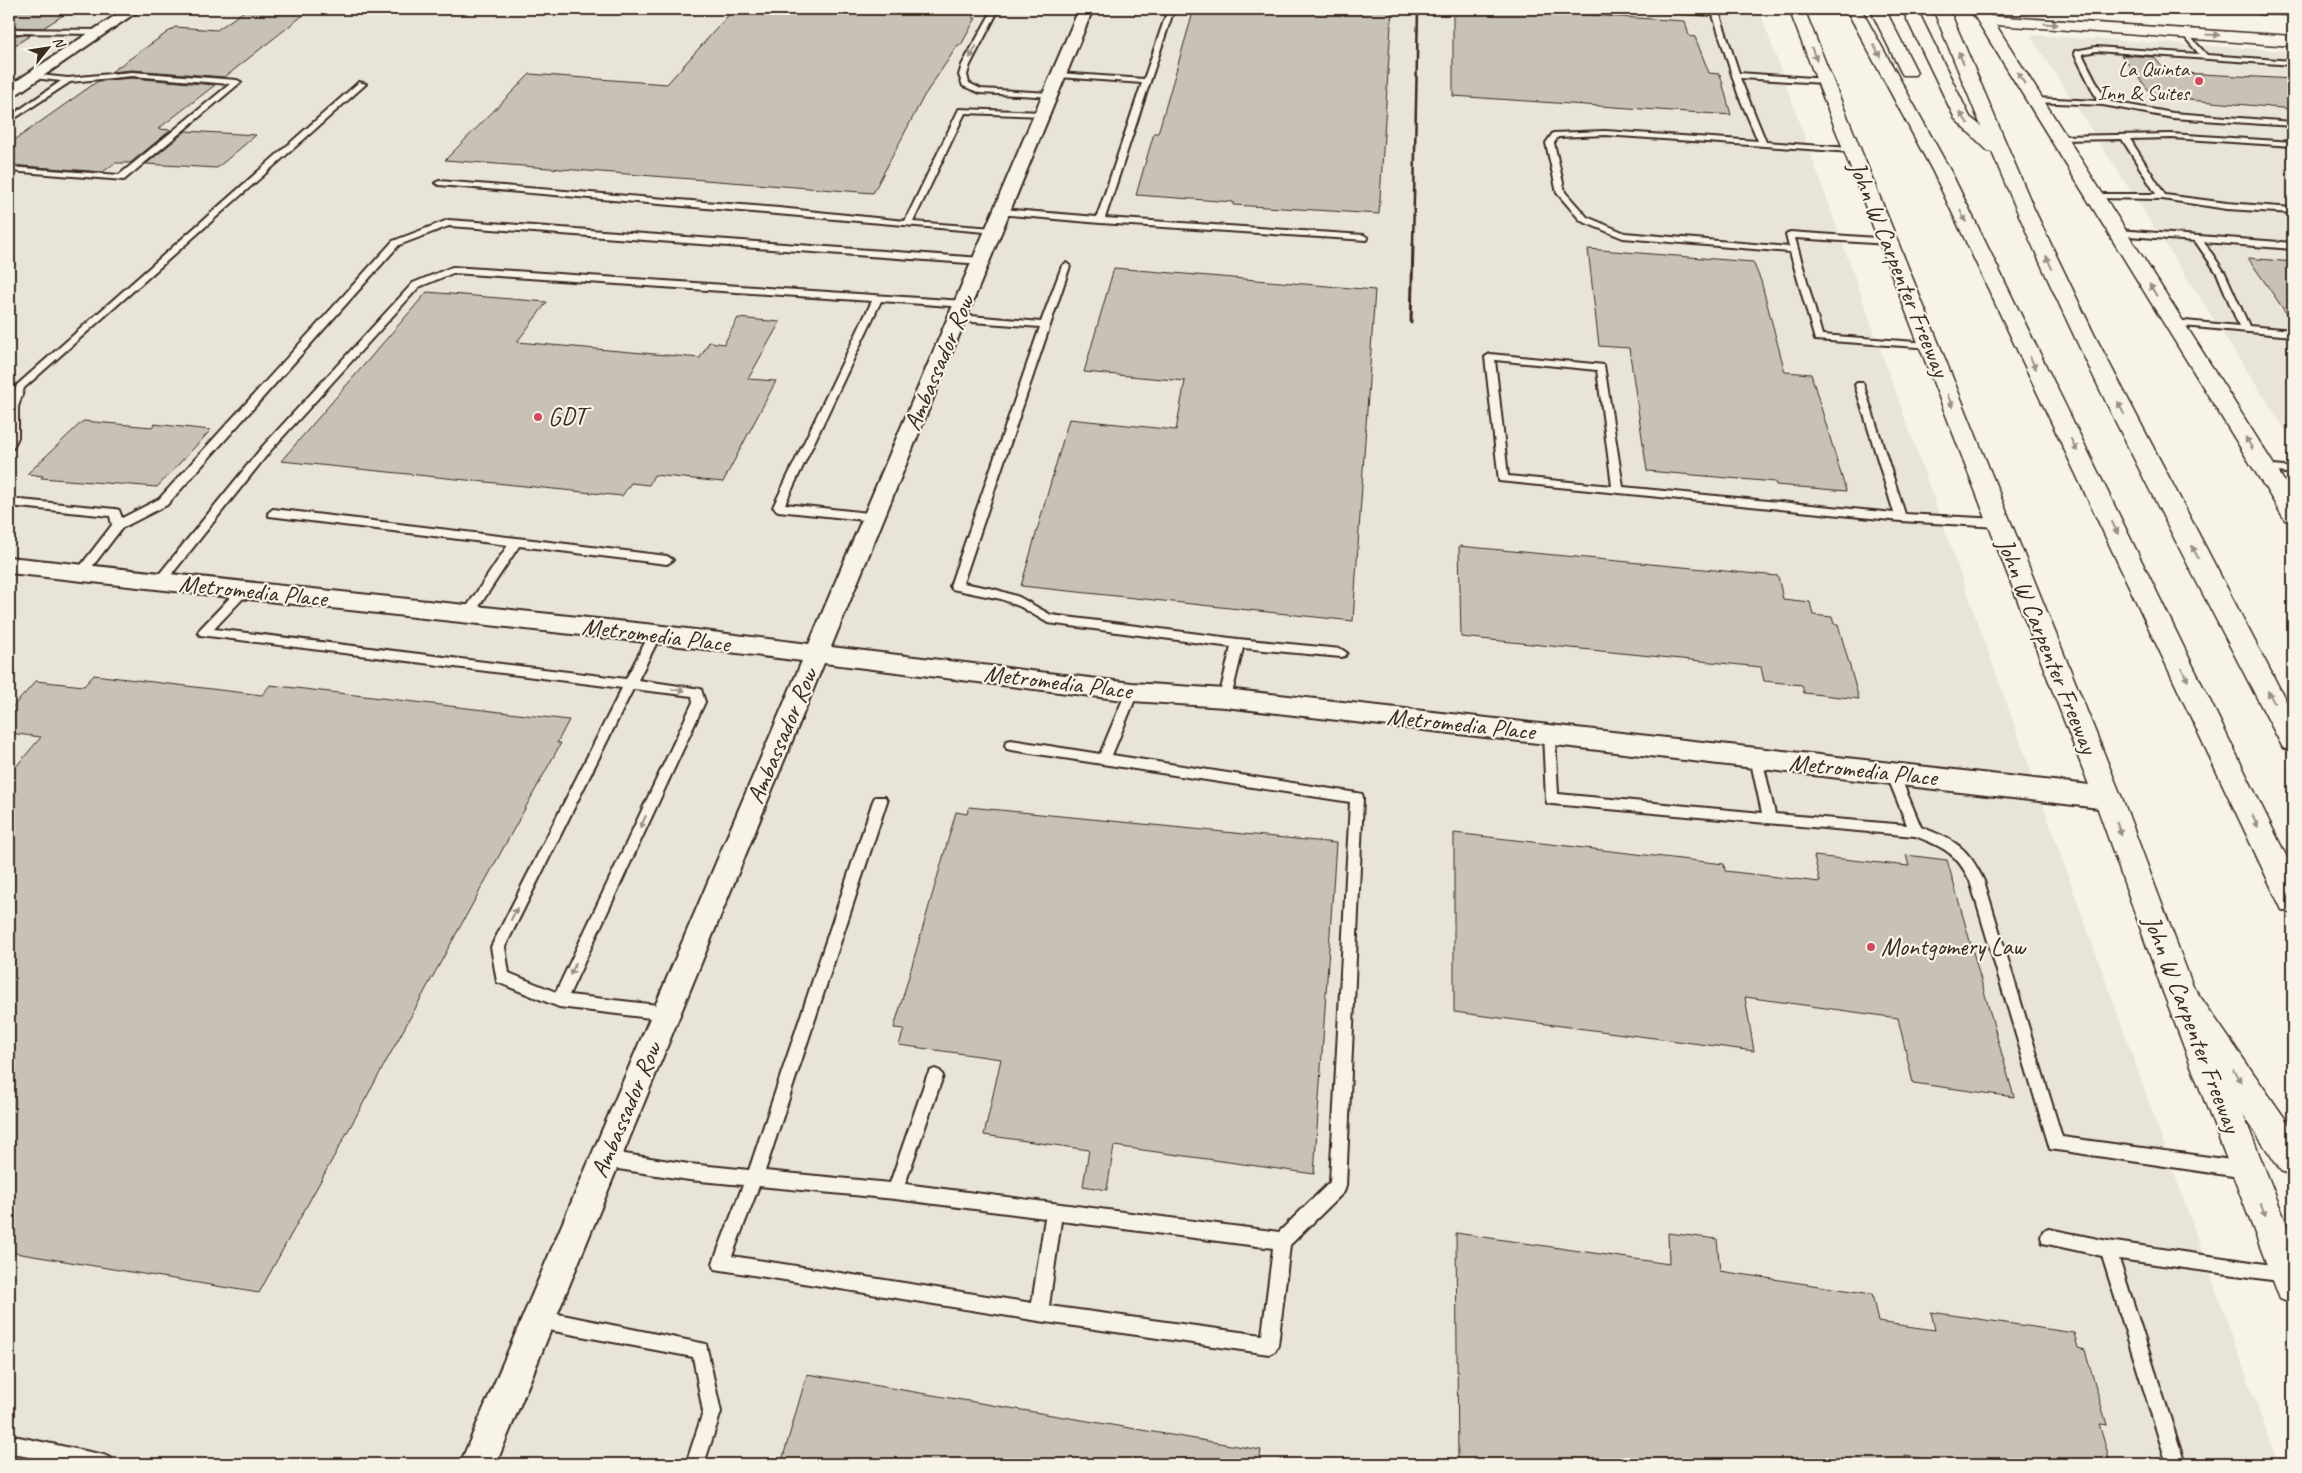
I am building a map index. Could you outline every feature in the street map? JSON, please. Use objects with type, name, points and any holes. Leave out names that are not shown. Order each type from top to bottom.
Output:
[{"type":"main road","name":"John W Carpenter Freeway","points":[[1796,9],[2108,798],[2179,992],[2291,1280]]},
{"type":"main road","points":[[1853,9],[1942,172],[2293,901]]},
{"type":"main road","points":[[1877,9],[1917,88]]},
{"type":"main road","points":[[1908,9],[1963,119],[1999,152]]},
{"type":"main road","points":[[1941,9],[1999,152],[2088,343],[2293,740]]},
{"type":"main road","points":[[2260,9],[2293,11]]},
{"type":"main road","points":[[1982,14],[2186,34],[2293,41]]},
{"type":"main road","points":[[1982,14],[2293,514]]},
{"type":"main road","points":[[1935,123],[1942,172]]},
{"type":"main road","points":[[2179,992],[2293,1158]]},
{"type":"street","points":[[9,93],[134,9]]},
{"type":"street","name":"Ambassador Row","points":[[478,1464],[816,653],[962,311],[1086,9]]},
{"type":"street","name":"Metromedia Place","points":[[9,565],[655,634],[1132,692],[1225,698],[2108,798]]},
{"type":"lane","points":[[996,9],[966,65],[963,75],[966,84],[980,90],[1007,94],[1051,95]]},
{"type":"lane","points":[[1100,220],[1171,9]]},
{"type":"lane","points":[[1648,9],[1716,11],[1736,75],[1763,144]]},
{"type":"lane","points":[[9,31],[100,32]]},
{"type":"lane","points":[[2186,34],[2205,57]]},
{"type":"lane","points":[[2103,102],[2078,53],[2096,49],[2293,64]]},
{"type":"lane","points":[[9,169],[121,178],[237,82],[132,74],[68,80],[33,76]]},
{"type":"lane","points":[[1736,75],[1824,81]]},
{"type":"lane","points":[[9,120],[68,80]]},
{"type":"lane","points":[[908,224],[962,111],[1051,95],[1147,81]]},
{"type":"lane","points":[[9,446],[11,444],[14,422],[13,408],[20,387],[362,84]]},
{"type":"lane","points":[[2034,100],[2103,102],[2133,111],[2173,117],[2222,118],[2293,124]]},
{"type":"lane","points":[[1794,250],[1623,235],[1584,220],[1561,193],[1550,143],[1556,135],[1605,133],[1851,150]]},
{"type":"lane","points":[[2058,138],[2171,136],[2293,144]]},
{"type":"lane","points":[[2125,138],[2162,197]]},
{"type":"lane","points":[[438,184],[779,211],[908,224],[1100,220],[1364,238]]},
{"type":"lane","points":[[2094,196],[2162,197],[2293,211]]},
{"type":"lane","points":[[80,572],[118,525],[163,502],[396,243],[448,223],[982,262]]},
{"type":"lane","points":[[2118,233],[2293,246]]},
{"type":"lane","points":[[1888,242],[1790,235],[1818,338],[1929,346]]},
{"type":"lane","points":[[2198,239],[2221,273],[2245,329]]},
{"type":"lane","points":[[1066,266],[956,586],[1010,596],[1048,619],[1238,644],[1341,653]]},
{"type":"lane","points":[[160,581],[267,448],[416,285],[452,270],[878,298],[1045,325]]},
{"type":"lane","points":[[874,517],[778,507],[878,298]]},
{"type":"lane","points":[[2174,323],[2293,333]]},
{"type":"lane","points":[[1618,490],[1601,367],[1490,357],[1503,479],[1618,490],[1901,517],[1998,523]]},
{"type":"lane","points":[[1860,385],[1901,517]]},
{"type":"lane","points":[[2265,468],[2293,471]]},
{"type":"lane","points":[[10,503],[115,513],[118,525]]},
{"type":"lane","points":[[273,513],[667,560]]},
{"type":"lane","points":[[468,614],[516,542]]},
{"type":"lane","points":[[244,590],[204,632],[698,692],[699,702],[559,1000]]},
{"type":"lane","points":[[655,634],[498,947],[502,977],[559,1000],[667,1013]]},
{"type":"lane","points":[[1225,698],[1238,644]]},
{"type":"lane","points":[[1104,760],[1132,692]]},
{"type":"lane","points":[[1549,734],[1552,799],[1916,831],[1952,845],[1969,861],[1977,880],[2056,1144],[2247,1170]]},
{"type":"lane","points":[[880,801],[755,1176],[720,1263],[1270,1345],[1282,1241],[1338,1186],[1358,798],[1011,745]]},
{"type":"lane","points":[[1756,758],[1770,819]]},
{"type":"lane","points":[[1892,773],[1916,831]]},
{"type":"lane","points":[[895,1191],[935,1076]]},
{"type":"lane","points":[[605,1159],[689,1172],[755,1176],[895,1191],[1282,1241]]},
{"type":"lane","points":[[1039,1312],[1054,1211]]},
{"type":"lane","points":[[2049,1237],[2291,1280]]},
{"type":"lane","points":[[2108,1249],[2176,1464]]},
{"type":"lane","points":[[538,1320],[700,1350],[712,1412],[695,1464]]},
{"type":"lane","points":[[9,1444],[104,1464]]},
{"type":"shaded area","points":[[9,9],[1759,9],[2278,1464],[9,1464]]},
{"type":"shaded area","points":[[2030,35],[2293,51],[2293,442]]},
{"type":"building","points":[[9,9],[73,9],[43,28],[9,27]]},
{"type":"building","points":[[247,9],[311,9],[225,77],[132,70],[111,72],[175,27],[217,30]]},
{"type":"building","points":[[734,9],[977,9],[972,18],[976,18],[961,45],[958,45],[924,96],[873,193],[445,160],[530,74],[667,84]]},
{"type":"building","points":[[1194,9],[1392,9],[1379,214],[1233,205],[1233,202],[1136,195],[1154,133],[1158,133]]},
{"type":"building","points":[[1453,9],[1490,9],[1685,21],[1689,36],[1695,37],[1709,73],[1720,74],[1731,115],[1453,96]]},
{"type":"building","points":[[9,35],[31,35],[9,49]]},
{"type":"building","name":"La Quinta Inn & Suites","points":[[2121,55],[2154,57],[2166,72],[2293,79],[2293,109],[2154,97]]},
{"type":"building","points":[[132,78],[215,85],[158,129],[171,130],[130,163],[115,163],[103,172],[9,165],[9,144],[98,81]]},
{"type":"building","points":[[186,131],[256,135],[217,168],[146,164]]},
{"type":"building","points":[[1588,249],[1753,262],[1761,281],[1785,372],[1811,374],[1846,491],[1776,485],[1775,482],[1647,471],[1629,348],[1599,346]]},
{"type":"building","points":[[2248,258],[2293,262],[2293,323]]},
{"type":"building","points":[[1114,268],[1375,290],[1353,621],[1021,586],[1069,419],[1176,430],[1185,381],[1084,372]]},
{"type":"building","name":"GDT","points":[[427,292],[547,302],[517,342],[700,358],[709,342],[724,344],[738,318],[780,322],[748,379],[776,381],[723,482],[654,475],[649,485],[631,483],[622,496],[281,461]]},
{"type":"building","points":[[83,421],[152,427],[154,424],[211,430],[157,487],[41,478],[43,476],[27,474]]},
{"type":"building","points":[[1459,546],[1778,576],[1783,599],[1810,602],[1813,615],[1832,617],[1834,624],[1838,624],[1859,699],[1804,693],[1802,685],[1764,681],[1761,667],[1461,637]]},
{"type":"building","points":[[94,675],[262,695],[270,685],[569,720],[557,743],[561,743],[259,1293],[9,1252],[9,775],[41,737],[9,733],[9,711],[36,681],[84,686]]},
{"type":"building","points":[[969,807],[1336,843],[1314,1174],[1114,1146],[1107,1190],[1083,1186],[1089,1150],[984,1135],[1001,1059],[899,1045],[904,1029],[894,1028],[956,812],[967,814]]},
{"type":"building","points":[[1454,833],[1724,864],[1725,871],[1820,882],[1814,856],[1909,866],[1906,855],[1947,860],[2014,1097],[1913,1083],[1898,1018],[1745,997],[1754,1051],[1454,1012]]},
{"type":"building","points":[[1456,1233],[1669,1264],[1668,1233],[1717,1239],[1720,1271],[1872,1294],[1878,1322],[1935,1330],[1931,1312],[2074,1333],[2078,1348],[2085,1350],[2107,1425],[2099,1424],[2111,1464],[1960,1464],[1905,1456],[1906,1464],[1458,1464]]},
{"type":"building","points":[[807,1374],[1261,1450],[1259,1464],[781,1464]]},
{"type":"railway","points":[[1413,245],[1418,9]]},
{"type":"railway","points":[[1411,323],[1413,244]]},
{"type":"place","name":"La Quinta Inn & Suites","points":[[2199,81]]},
{"type":"place","name":"GDT","points":[[538,417]]},
{"type":"place","name":"Montgomery Law","points":[[1871,947]]}]
